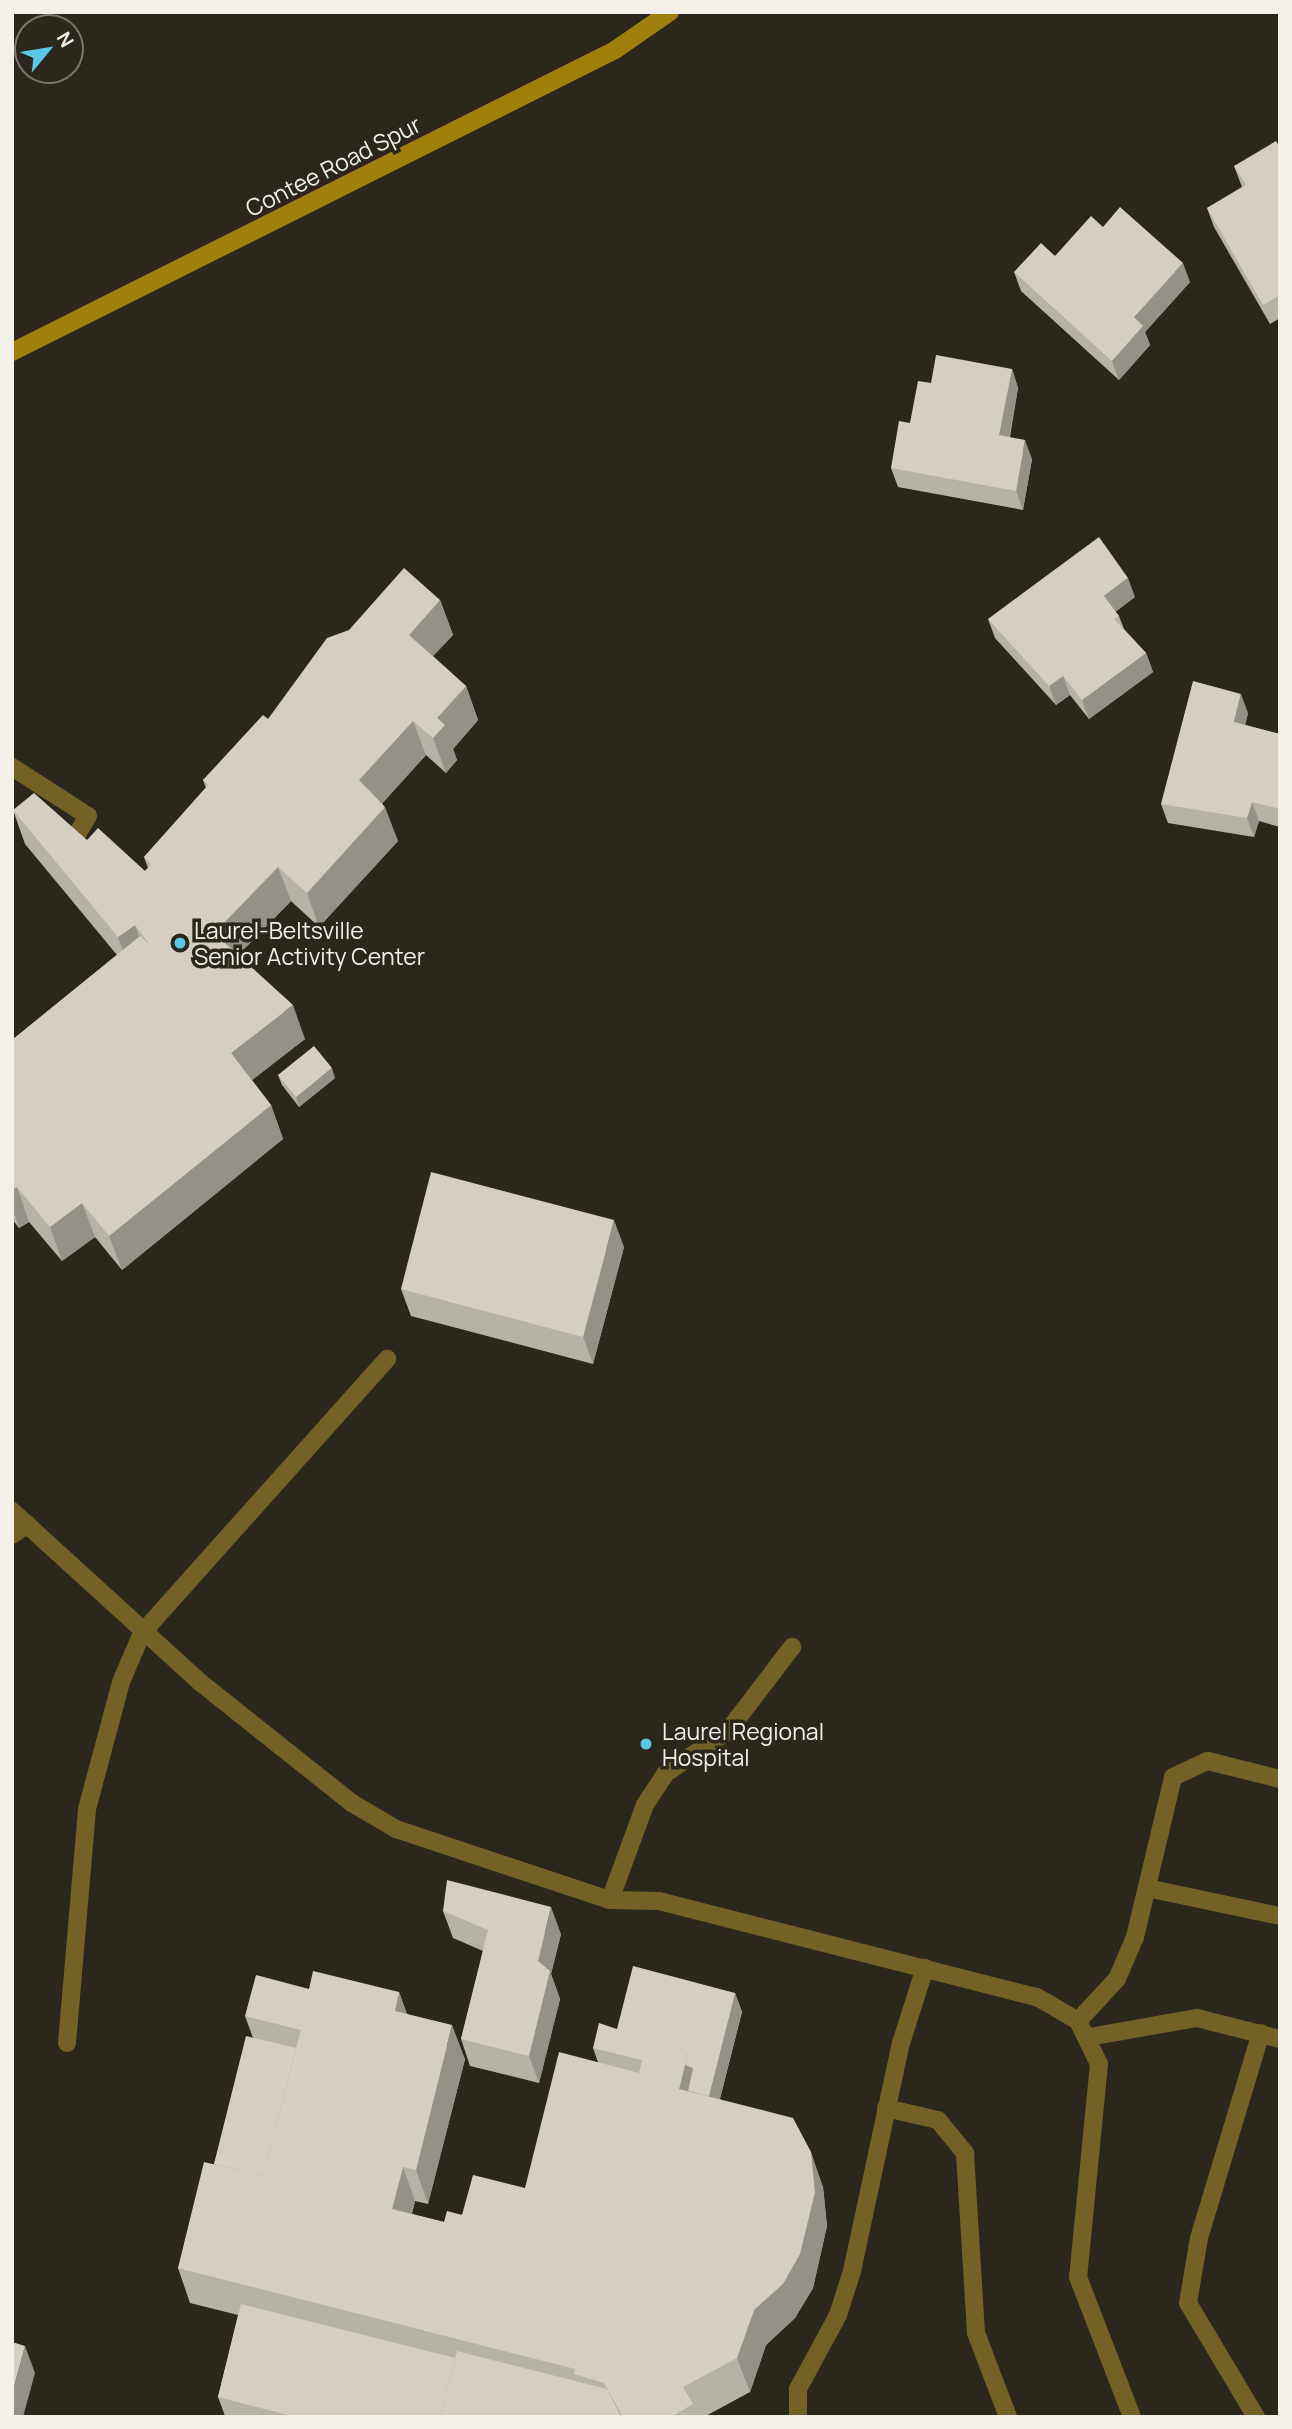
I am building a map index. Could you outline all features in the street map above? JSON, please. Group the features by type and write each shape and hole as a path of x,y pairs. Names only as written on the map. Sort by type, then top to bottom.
{"street":[{"name":"Contee Road Spur","path":"12,352 615,50 670,12"}],"lane":[{"path":"12,767 88,816 75,838"},
{"path":"67,2043 86,1810 121,1682 142,1633 387,1359"},
{"path":"12,1511 142,1633 352,1803 396,1829 610,1900 659,1901 1037,1997 1078,2021 1089,2037 1099,2064 1078,2277 1132,2417"},
{"path":"12,1535 28,1524"},
{"path":"610,1900 646,1805 666,1773 728,1731 792,1647"},
{"path":"1078,2021 1117,1979 1147,1888 1173,1777 1208,1761 1280,1779"},
{"path":"1147,1888 1280,1916"},
{"path":"797,2417 798,2389 838,2315 852,2272 886,2108 925,1968"},
{"path":"1089,2037 1197,2018 1280,2039"},
{"path":"1256,2417 1188,2304 1199,2238 1261,2033"},
{"path":"886,2108 938,2120 965,2152 976,2333 1008,2417"}],"building":[{"path":"1276,141 1280,147 1280,295 1263,305 1207,208 1246,185 1234,166"},
{"path":"1120,207 1183,263 1134,317 1143,326 1112,361 1014,272 1041,243 1055,256 1091,216 1103,227"},
{"path":"936,355 1012,369 999,435 1025,440 1016,491 891,468 899,421 910,423 918,381 931,383"},
{"path":"1099,537 1128,578 1104,596 1119,616 1114,619 1146,653 1082,700 1063,676 1049,686 988,619"},
{"name":"Laurel-Beltsville Senior Activity Center","path":"404,568 440,600 409,635 466,686 437,718 445,725 433,738 413,721 359,780 385,807 307,893 278,867 214,933 293,1005 231,1053 271,1105 109,1236 82,1203 50,1227 17,1187 12,1190 12,1040 140,936 150,945 135,925 118,937 13,810 34,793 87,840 98,828 145,871 151,864 144,857 208,785 203,780 263,715 268,719 327,638 349,630"},
{"path":"1193,681 1241,694 1234,722 1280,734 1280,809 1252,802 1247,818 1161,804"},
{"path":"314,1046 332,1068 296,1097 278,1075"},
{"path":"431,1172 614,1220 583,1337 401,1289"},
{"path":"447,1880 551,1907 538,1961 550,1971 529,2056 461,2039 488,1930 443,1911"},
{"path":"633,1966 735,1993 709,2096 688,2091 693,2068 685,2065 688,2053 617,2029"},
{"path":"313,1971 399,1992 395,2011 452,2025 416,2170 403,2167 392,2209 444,2222 447,2211 462,2215 473,2175 525,2188 559,2052 639,2073 642,2060 593,2048 599,2023 688,2053 679,2089 793,2118 811,2152 815,2192 800,2254 783,2284 754,2310 737,2358 683,2387 693,2404 671,2417 623,2417 604,2383 574,2374 575,2369 178,2268 204,2162 263,2176 301,2030 245,2016 256,1975 309,1989"},
{"path":"246,2036 296,2048 263,2176 214,2164"},
{"path":"241,2304 455,2358 440,2417 296,2417 218,2397"},
{"path":"12,2342 25,2346 12,2394"},
{"path":"457,2351 607,2389 621,2417 440,2417"}],"place":[{"name":"Laurel-Beltsville Senior Activity Center","path":"180,943"},
{"name":"Laurel Regional Hospital","path":"646,1744"}]}
